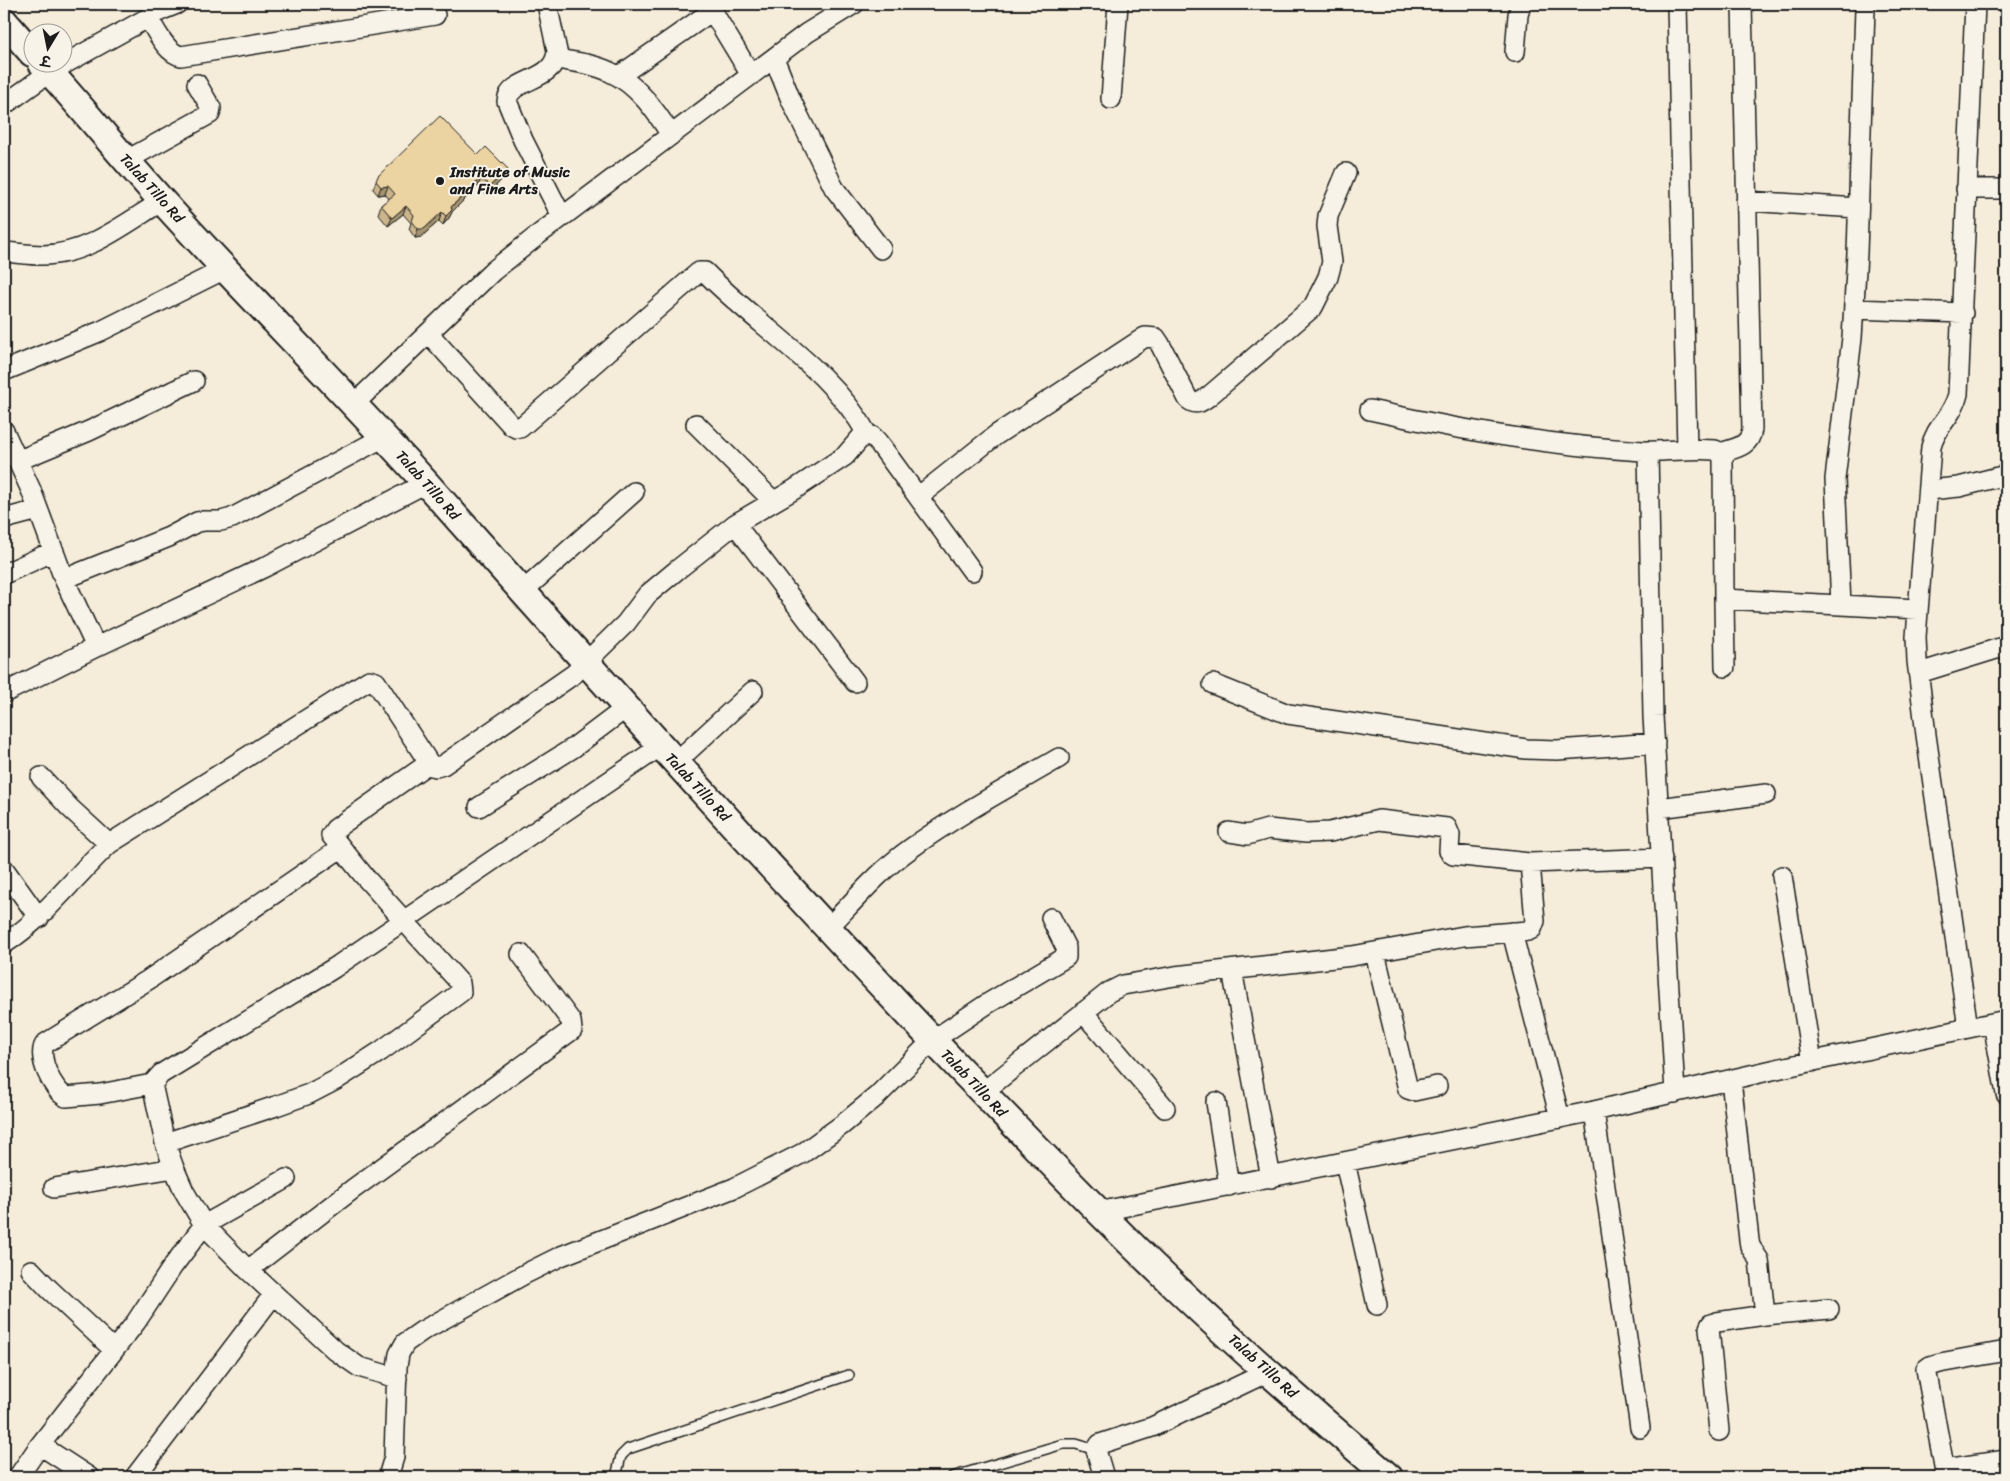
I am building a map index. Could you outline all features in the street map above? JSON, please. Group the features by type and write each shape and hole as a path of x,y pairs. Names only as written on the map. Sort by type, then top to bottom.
{"main road":[{"path":"4,21 22,42"},
{"name":"Talab Tillo Rd","path":"50,72 162,201 354,404 756,851 983,1092 1098,1212 1164,1276 1268,1372 1389,1477"}],"street":[{"path":"72,55 177,4"},
{"path":"547,4 558,51 557,59 549,70 513,90 507,96 507,101 523,140 562,216"},
{"path":"354,404 493,271 562,216 751,75 823,22 854,4"},
{"path":"1111,99 1118,4"},
{"path":"1515,52 1518,15 1521,4"},
{"path":"1677,4 1687,450"},
{"path":"1720,453 1748,442 1751,437 1742,4"},
{"path":"1968,1028 1926,735 1916,638 1933,438 1953,412 1958,394 1975,4"},
{"path":"619,76 710,7 751,75"},
{"path":"1840,605 1835,479 1854,309 1866,8"},
{"path":"148,18 175,55 181,56 436,15"},
{"path":"774,58 799,118 834,188 881,249"},
{"path":"557,59 594,66 619,76 649,102 671,135"},
{"path":"4,105 40,72"},
{"path":"127,160 210,114 210,108 197,84"},
{"path":"918,497 996,434 1145,337 1156,338 1188,399 1196,404 1205,399 1313,307 1328,277 1332,262 1327,226 1328,216 1346,173"},
{"path":"1966,189 2006,189"},
{"path":"1746,200 1858,208"},
{"path":"4,252 43,255 74,249 105,236 162,201"},
{"path":"4,371 101,331 226,269"},
{"path":"429,334 512,426 520,428 699,272 705,272 832,387 859,419 867,434 873,437 881,446 972,571"},
{"path":"1854,309 1963,313"},
{"path":"17,462 90,432 194,381"},
{"path":"1370,410 1534,440 1600,448 1648,451 1715,450 1720,453 1723,458 1724,483 1725,667"},
{"path":"696,424 774,501"},
{"path":"4,431 38,510 64,579 96,646"},
{"path":"4,944 20,934 39,918 77,875 109,844 369,680 376,682 429,763 436,767 443,765 574,674 626,622 647,595 735,524 841,459 850,452 860,437 867,434"},
{"path":"64,579 169,537 197,522 220,522 232,518 384,437"},
{"path":"1648,451 1655,743 1675,1092"},
{"path":"1929,490 1959,487 2006,475"},
{"path":"4,693 96,646 265,567 426,484"},
{"path":"522,592 634,492"},
{"path":"4,519 38,510"},
{"path":"735,524 855,682"},
{"path":"4,574 54,551"},
{"path":"1724,599 1918,609"},
{"path":"1919,673 2006,646"},
{"path":"1214,684 1288,714 1526,749 1556,750 1655,743"},
{"path":"341,848 156,975 46,1043 42,1051 43,1060 56,1089 66,1097 100,1094 152,1084 161,1074 334,968 404,918 668,754 753,691"},
{"path":"480,807 573,748 626,708"},
{"path":"828,928 870,884 909,849 1060,758"},
{"path":"165,1143 276,1106 323,1087 382,1051 461,992 460,984 341,848 332,835 336,828 429,763"},
{"path":"41,777 70,808 109,844"},
{"path":"1659,808 1766,794"},
{"path":"1228,832 1250,835 1268,829 1306,833 1330,832 1374,821 1397,822 1447,828 1450,835 1449,852 1453,855 1530,863 1662,858"},
{"path":"983,1092 1109,992 1123,985 1175,976 1375,952 1464,936 1528,931 1534,925 1530,863"},
{"path":"4,869 39,918"},
{"path":"1782,876 1812,1062"},
{"path":"388,1477 394,1456 397,1378 401,1348 405,1343 422,1331 561,1256 726,1191 803,1153 842,1125 877,1096 934,1040 987,1004 1066,957 1066,948 1051,918"},
{"path":"1512,932 1560,1118"},
{"path":"1375,952 1408,1090 1414,1091 1437,1086"},
{"path":"248,1270 353,1189 572,1030 571,1021 521,954"},
{"path":"1232,970 1271,1178"},
{"path":"1083,1012 1165,1108"},
{"path":"1098,1212 1594,1111 1999,1022 2006,1094"},
{"path":"1731,1080 1750,1246 1759,1260 1765,1314"},
{"path":"152,1084 165,1143 174,1168 186,1196 204,1224 248,1270 351,1363 397,1378"},
{"path":"1216,1102 1229,1186"},
{"path":"1594,1111 1640,1428"},
{"path":"1346,1162 1376,1305"},
{"path":"54,1188 174,1168"},
{"path":"18,1477 40,1444 114,1350 204,1224 286,1179"},
{"path":"31,1270 114,1350"},
{"path":"135,1477 274,1294"},
{"path":"1719,1431 1709,1328 1711,1324 1765,1314 1829,1309"},
{"path":"2006,1351 1940,1363 1926,1369 1946,1473 2006,1460"},
{"path":"1104,1477 1096,1450 1100,1444 1152,1427 1268,1372"},
{"path":"40,1444 89,1477"}],"lane":[{"path":"616,1477 618,1463 621,1456 628,1449 849,1375"},
{"path":"952,1477 1063,1444 1076,1444 1096,1450"}],"building":[{"name":"Institute of Music and Fine Arts","path":"440,116 478,155 486,147 508,169 490,186 481,178 451,207 452,210 446,216 442,212 424,229 418,229 412,221 414,215 406,206 392,218 381,205 395,194 388,186 381,187 376,181 378,176"}],"place":[{"name":"Institute of Music and Fine Arts","path":"440,181"}]}
